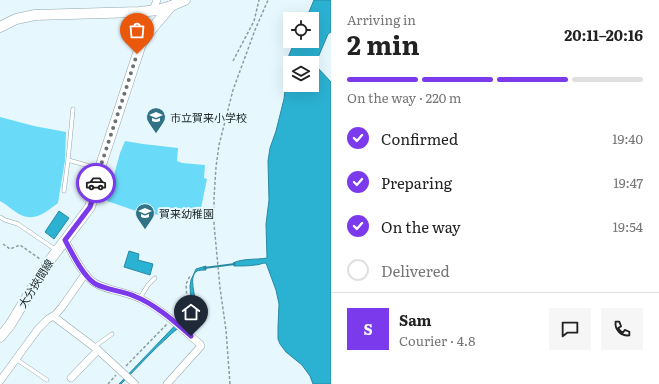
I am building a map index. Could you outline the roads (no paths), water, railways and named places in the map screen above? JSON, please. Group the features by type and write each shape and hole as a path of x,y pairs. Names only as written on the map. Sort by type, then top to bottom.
{"main road":[{"name":"大分挾間線","path":"0,337 10,325 47,264 90,207 100,169 139,50 147,36 171,6 184,0"},
{"path":"0,27 16,19 35,15 139,12 171,6"}],"street":[{"path":"154,10 157,0"},
{"path":"65,240 85,274 92,282 98,286 140,298 173,320 200,344 201,346 167,384"},
{"path":"5,384 0,381 38,329 62,307 85,274"},
{"path":"53,316 96,349 133,382"},
{"path":"71,378 96,349"}],"lane":[{"path":"64,191 73,108"},
{"path":"68,160 100,169"},
{"path":"0,217 22,226 57,250"},
{"path":"140,298 148,285 155,278"},
{"path":"96,349 112,334"},
{"path":"16,359 47,380"}],"waterway":[{"path":"204,268 235,264"}],"place":[{"name":"市立賀来小学校","path":"156,134"},
{"name":"賀来幼稚園","path":"145,230"}]}
